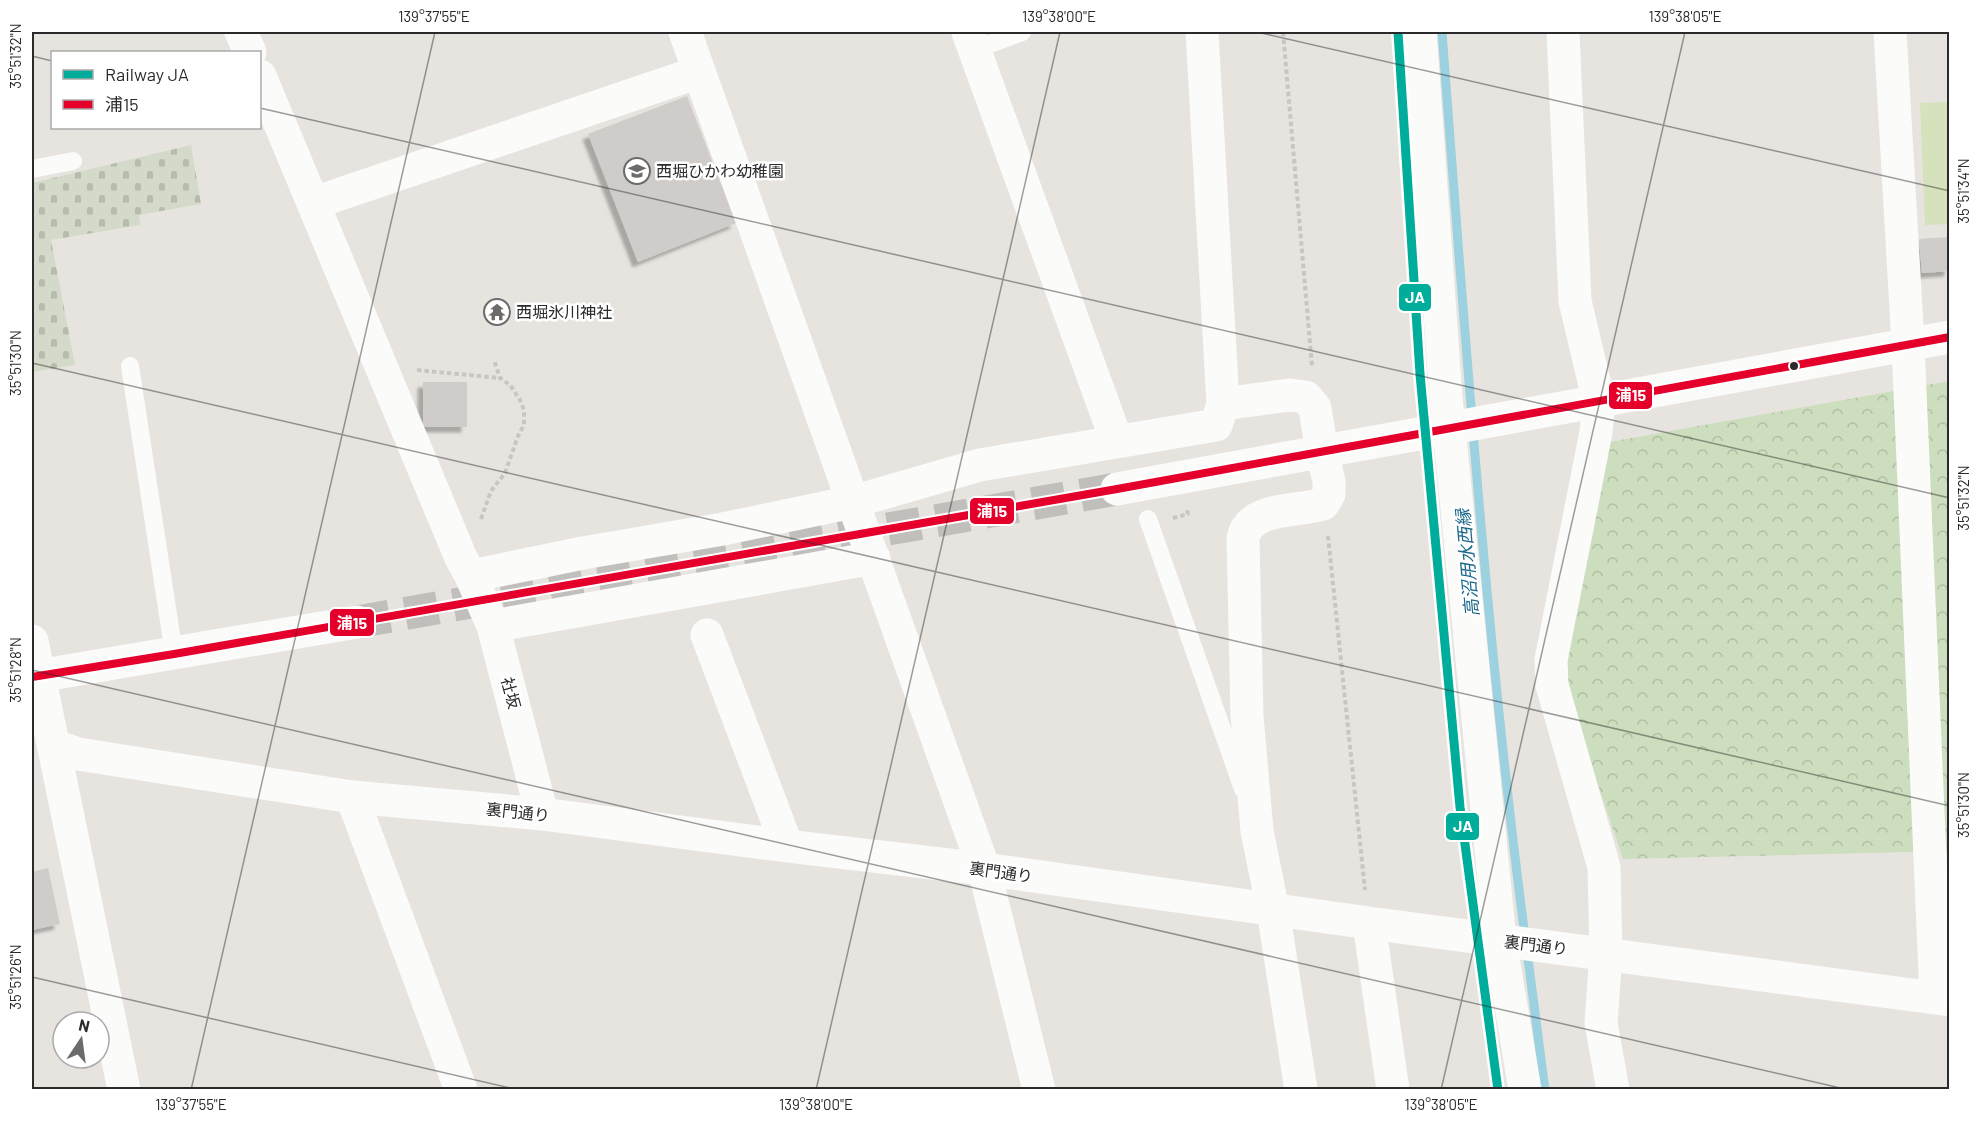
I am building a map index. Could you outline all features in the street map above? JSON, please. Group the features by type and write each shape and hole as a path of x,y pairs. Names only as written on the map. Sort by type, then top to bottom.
{"street":[{"path":"241,32 250,51"},
{"path":"686,32 984,869 1039,1089"},
{"path":"471,576 582,553 723,529 852,502 980,465 1216,425 1223,404 1202,32"},
{"path":"1420,32 1446,398 1465,426 1516,942 1525,1089"},
{"path":"1563,32 1575,301 1599,402 1596,432 1551,660 1551,685 1604,867 1606,953 1601,1023 1613,1089"},
{"path":"1890,32 1943,999"},
{"path":"971,41 1117,442"},
{"path":"314,203 699,72"},
{"name":"社坂","path":"261,78 380,366 493,626 543,814"},
{"path":"1118,489 1950,337"},
{"path":"1223,404 1290,395 1306,397 1313,405 1319,424 1322,452 1329,481 1329,494 1323,504 1263,515 1251,522 1245,529 1243,538 1247,716 1257,831 1273,910 1301,1089"},
{"path":"493,626 874,558"},
{"path":"35,677 357,622"},
{"path":"707,635 787,846"},
{"path":"32,641 35,677 53,745 124,1089"},
{"name":"裏門通り","path":"53,745 78,754 352,797 543,814 984,869 1273,910 1943,999"},
{"path":"352,797 461,1089"},
{"path":"1369,923 1393,1089"}],"lane":[{"path":"971,41 1022,32"},
{"path":"32,169 73,161"},
{"path":"130,366 174,654"},
{"path":"1148,519 1257,831"}],"path":[{"path":"1283,32 1313,405"},
{"path":"494,360 500,378"},
{"path":"380,366 500,378 510,385 520,400 524,410 524,425 518,435 505,473 491,491 481,520"},
{"path":"1323,504 1369,923"}],"green space":[{"path":"1949,102 1949,224 1925,225 1920,103"},
{"path":"191,145 201,204 139,215 140,225 51,240 75,365 32,372 32,183"},
{"path":"1949,381 1949,851 1623,859 1563,682 1604,443"}],"building":[{"path":"687,96 736,223 638,262 588,134"},
{"path":"1950,237 1950,271 1922,273 1919,239"},
{"path":"423,382 467,382 467,427 423,427"},
{"path":"48,868 60,924 32,930 32,872"}],"waterway":[{"name":"高沼用水西縁","path":"1442,32 1488,598 1525,937"},
{"name":"高沼用水西縁","path":"1527,951 1545,1090"}],"tunnel":[{"path":"357,622 1117,489"}],"rail line":[{"name":"JA","path":"1398,32 1420,374 1460,807 1498,1090"}],"transit line":[{"name":"浦15","path":"32,677 1117,489 1950,337"}],"place":[{"name":"西堀ひかわ幼稚園","path":"637,171"},
{"name":"西堀氷川神社","path":"497,312"}]}
